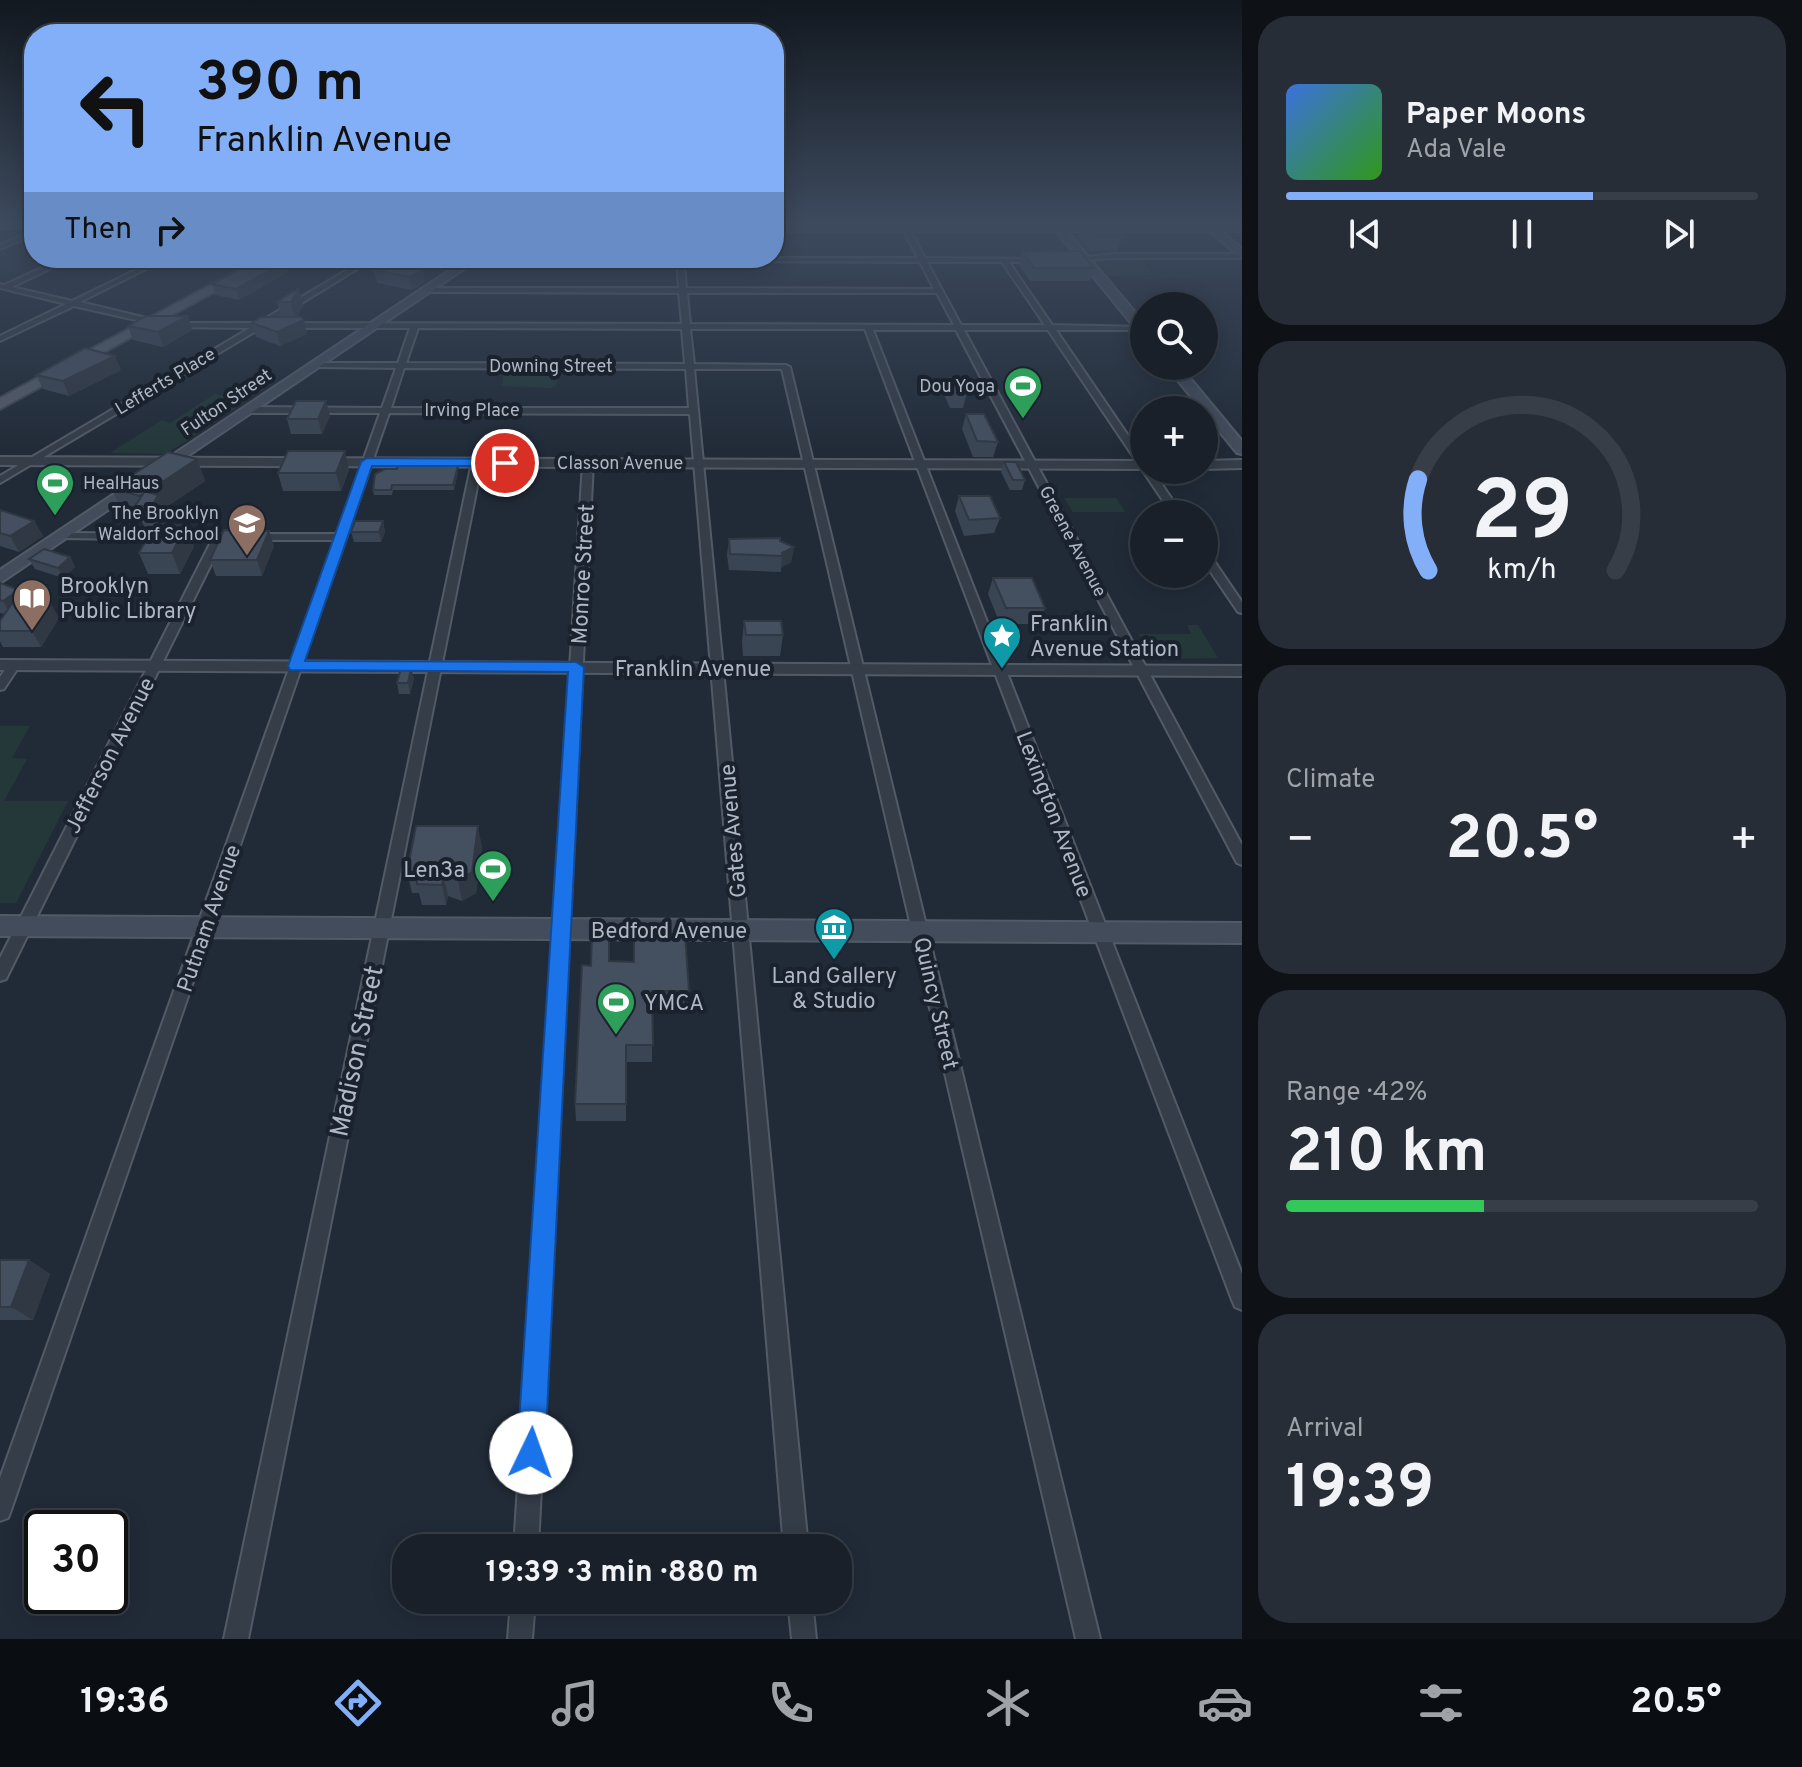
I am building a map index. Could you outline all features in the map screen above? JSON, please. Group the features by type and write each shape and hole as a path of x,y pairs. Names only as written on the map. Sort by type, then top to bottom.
{"main road":[{"path":"0,404 183,299"},
{"path":"0,393 188,299"},
{"name":"Fulton Street","path":"0,578 414,299"},
{"path":"1184,380 1242,450"},
{"name":"Bedford Avenue","path":"12,926 1242,933"}],"street":[{"path":"62,299 147,320 259,325 1130,329"},
{"path":"0,339 79,299"},
{"name":"Lefferts Place","path":"0,480 302,299"},
{"name":"Gates Avenue","path":"684,299 795,1534"},
{"name":"Greene Avenue","path":"944,299 1242,859"},
{"path":"1031,299 1130,444"},
{"name":"Putnam Avenue","path":"0,1510 415,326"},
{"name":"Lexington Avenue","path":"868,327 1242,1300"},
{"name":"Downing Street","path":"316,365 786,367"},
{"name":"Quincy Street","path":"786,367 1088,1639"},
{"name":"Irving Place","path":"250,410 694,411"},
{"name":"Classon Avenue","path":"0,461 1130,466"},
{"name":"Madison Street","path":"236,1639 477,462"},
{"name":"Monroe Street","path":"527,1534 588,463"},
{"path":"1218,465 1242,464"},
{"path":"63,536 341,537"},
{"name":"Jefferson Avenue","path":"0,974 12,926 154,665 219,537"},
{"path":"1218,575 1242,610"},
{"path":"0,686 7,665"},
{"name":"Franklin Avenue","path":"7,665 1242,671"},
{"path":"520,1639 522,1614"},
{"path":"801,1614 804,1639"}],"green space":[{"path":"554,373 559,376 556,386 552,388 502,386 503,375"},
{"path":"215,394 246,401 166,454 110,453 162,420 170,423"},
{"path":"1064,498 1116,498 1125,512 1073,512"},
{"path":"1187,625 1198,625 1218,658 1152,659 1138,634 1191,634"},
{"path":"0,726 30,726 12,758 27,759 4,801 68,801 16,903 0,903"}],"building":[{"path":"146,316 188,316 158,332 128,326"},
{"path":"261,317 301,317 304,320 277,332 252,323"},
{"path":"85,348 115,356 63,381 36,375"},
{"path":"950,378 962,378 968,389 956,389"},
{"path":"296,401 326,401 318,419 287,419"},
{"path":"966,414 984,414 998,442 977,441"},
{"path":"288,451 345,451 336,473 278,473"},
{"path":"168,452 197,459 147,492 158,495 152,506 135,506 143,494 139,496 112,488"},
{"path":"1004,462 1016,462 1025,480 1013,480"},
{"path":"398,465 458,466 453,485 392,485 391,490 373,490 375,474 385,469 397,469"},
{"path":"959,496 990,496 1000,518 969,520"},
{"path":"0,510 34,521 10,536 0,533"},
{"path":"355,521 383,521 379,532 351,532"},
{"path":"186,525 172,553 139,553 154,526"},
{"path":"224,530 269,531 257,560 210,560"},
{"path":"780,538 780,541 794,547 782,553 783,556 730,554 729,539"},
{"path":"44,549 70,557 58,568 29,559"},
{"path":"993,578 1032,578 1045,608 1006,608"},
{"path":"0,583 19,590 0,600"},
{"path":"13,602 50,602 32,631 0,631 0,621"},
{"path":"744,621 781,621 783,635 746,635"},
{"path":"401,668 411,668 408,683 397,683"},
{"path":"416,826 478,826 472,872 458,880 443,875 442,885 417,884 417,872 407,872"},
{"path":"592,931 609,932 609,961 634,962 634,934 685,934 689,991 652,991 653,1045 626,1045 626,1104 575,1104 582,965 591,966"},
{"path":"0,1260 29,1260 11,1307 0,1307"}],"place":[{"name":"Dou Yoga","path":"1023,420"},
{"name":"HealHaus","path":"55,517"},
{"name":"The Brooklyn Waldorf School","path":"247,557"},
{"name":"Brooklyn Public Library","path":"32,632"},
{"name":"Franklin Avenue Station","path":"1002,670"},
{"name":"Len3a","path":"493,903"},
{"name":"Land Gallery & Studio","path":"834,961"},
{"name":"YMCA","path":"616,1036"}],"route":[{"path":"505,463 367,462 295,666 576,667 531,1453"}]}
